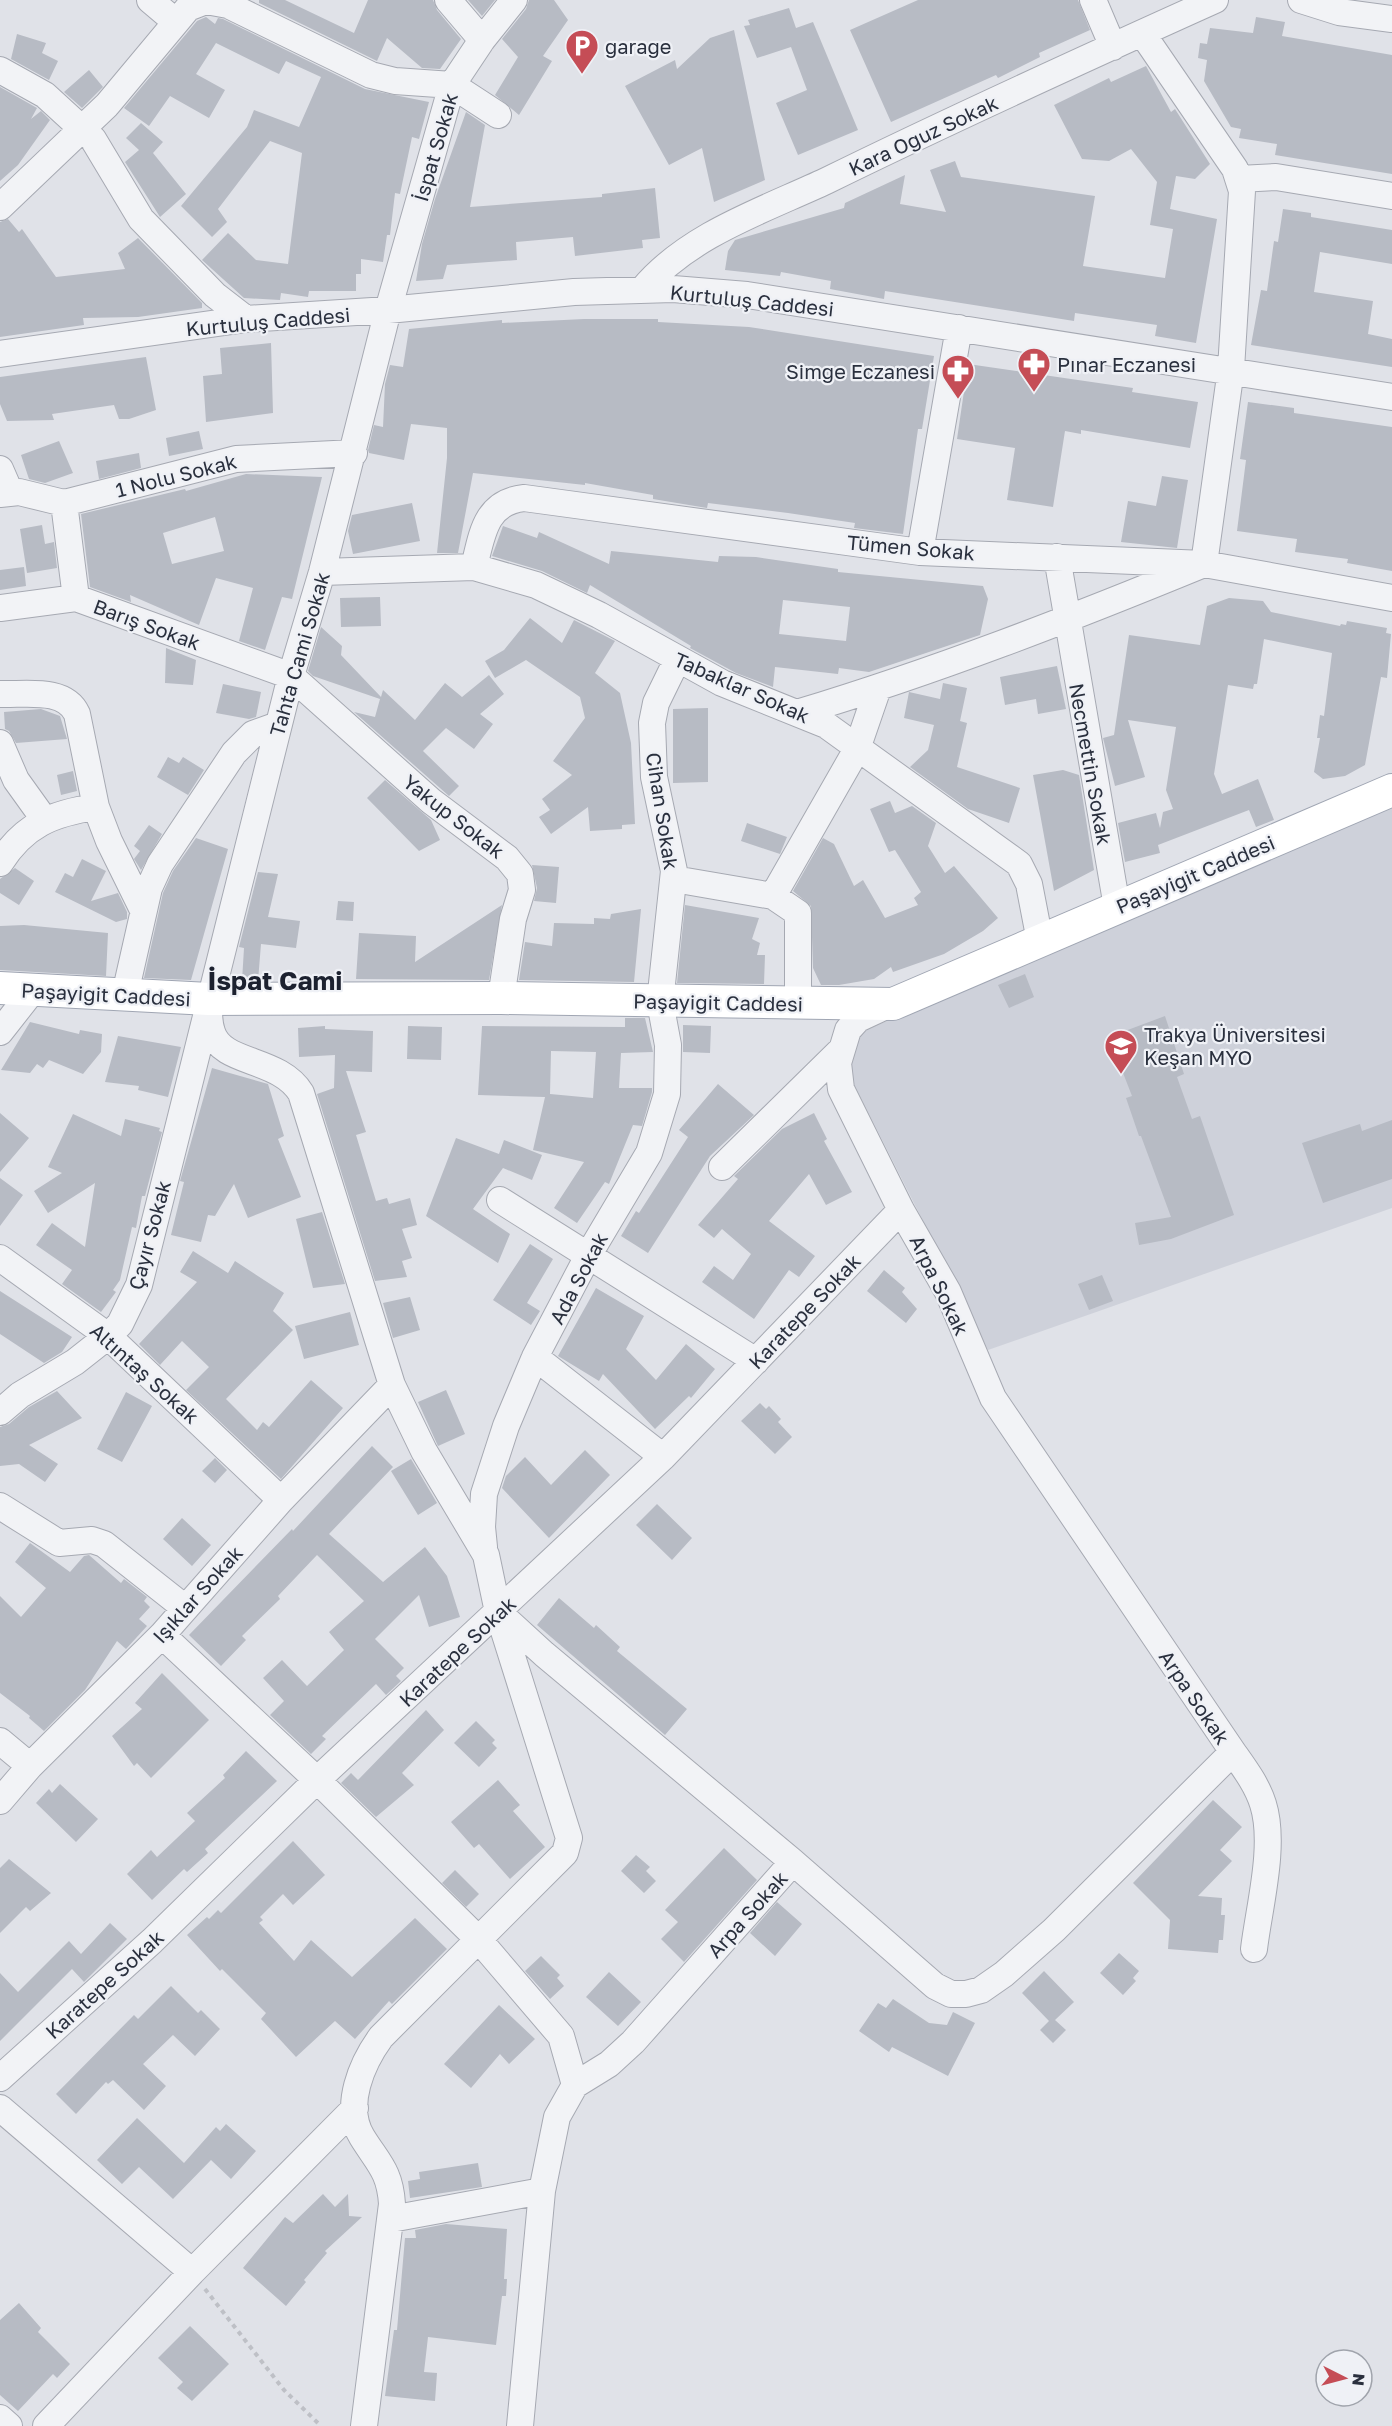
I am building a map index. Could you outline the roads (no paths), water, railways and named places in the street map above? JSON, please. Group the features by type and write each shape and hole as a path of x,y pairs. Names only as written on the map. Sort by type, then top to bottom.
{"main road":[{"name":"Paşayiğit Caddesi","path":"0,988 209,999 501,998 893,1004 1392,790"}],"street":[{"path":"150,0 176,22"},
{"path":"448,0 482,40"},
{"name":"İspat Sokak","path":"388,310 452,85 482,40 514,0"},
{"path":"1093,0 1113,46"},
{"name":"Kara Oğuz Sokak","path":"643,289 660,269 717,233 1215,0"},
{"path":"1300,0 1339,12 1392,19"},
{"path":"0,207 83,129 131,78 176,22 194,5 206,1 220,2 377,77 415,84 452,85 498,115"},
{"path":"797,712 878,688 1066,621 1204,564 1231,369 1242,191 1239,179 1142,33"},
{"path":"0,70 45,95 83,129 105,156 127,200 141,219 215,295 246,319"},
{"path":"1239,179 1276,177 1392,196"},
{"name":"Kurtuluş Caddesi","path":"0,354 246,319 388,310 574,292 643,289 747,295 1231,369 1392,397"},
{"name":"Tahta Cami Sokak","path":"209,999 291,676 354,453 388,310"},
{"path":"920,552 959,328"},
{"name":"1 Nolu Sokak","path":"3,485 64,503 236,459 354,453"},
{"name":"Tümen Sokak","path":"474,567 488,518 505,502 524,498 920,552 1204,564 1392,598"},
{"path":"64,503 76,598"},
{"name":"Necmettin Sokak","path":"1058,557 1066,621 1117,907"},
{"name":"Tabaklar Sokak","path":"322,572 474,567 505,575 562,597 677,660 751,696 797,712 826,726 1019,864 1029,884 1040,941"},
{"name":"Barış Sokak","path":"0,608 76,598 291,676"},
{"name":"Cihan Sokak","path":"660,1002 674,879 672,855 654,777 652,740 656,703 677,660"},
{"name":"Yakup Sokak","path":"291,676 431,801 507,858 518,870 522,890 513,919 501,998"},
{"path":"773,896 857,749 878,688"},
{"path":"0,694 58,696 72,705 77,714 96,807 109,841 143,910"},
{"path":"124,994 149,888 160,864 234,753 253,734 278,725"},
{"path":"0,742 16,780 44,819"},
{"path":"0,863 18,841 44,819 59,813 96,807"},
{"path":"674,879 773,896 798,913 810,1003"},
{"path":"0,1032 33,990"},
{"path":"209,999 211,1031 223,1049 276,1069 290,1079 301,1093 392,1385 424,1452 486,1555 507,1575 522,1579 534,1578"},
{"name":"Çayır Sokak","path":"0,1412 20,1395 75,1362 120,1324 139,1285 209,999"},
{"name":"Ada Sokak","path":"486,1555 482,1527 486,1480 536,1357 589,1254 649,1153 660,1122 667,1094 669,1070 668,1045 660,1002"},
{"name":"Arpa Sokak","path":"575,2085 609,2064 633,2042 793,1862 935,1986 951,1994 974,1992 1004,1974 1054,1930 1233,1752 993,1398 948,1292 901,1210 841,1089 838,1072 842,1044 848,1025 846,1014 837,1007 810,1003"},
{"path":"722,1167 842,1044 858,1019 893,1004"},
{"path":"500,1200 756,1361"},
{"name":"Karatepe Sokak","path":"0,2078 152,1941 317,1780 663,1457 901,1210"},
{"name":"Altıntaş Sokak","path":"0,1258 108,1336 281,1500"},
{"path":"536,1357 663,1457"},
{"name":"Işıklar Sokak","path":"0,1801 30,1766 162,1635 281,1500 392,1385"},
{"path":"0,1506 55,1542 92,1540 104,1544 185,1608"},
{"path":"364,2426 392,2219 391,2186 388,2175 361,2136 356,2122 355,2108 364,2066 381,2037 565,1853 569,1844 498,1612 486,1555"},
{"path":"498,1612 544,1654 793,1862"},
{"path":"162,1635 317,1780 479,1940 561,2036 575,2085 557,2117 542,2191 520,2426"},
{"path":"0,1741 30,1766"},
{"path":"1233,1752 1259,1793 1267,1826 1267,1847 1254,1949"},
{"path":"0,2108 192,2272"},
{"path":"46,2426 192,2272 355,2108"},
{"path":"322,2140 343,2130 355,2131 361,2136"},
{"path":"392,2219 542,2191"},
{"path":"0,2418 9,2426"}],"place":[{"name":"garage","path":"582,75"},
{"name":"Pınar Eczanesi","path":"1034,393"},
{"name":"Simge Eczanesi","path":"958,400"},
{"name":"Trakya Üniversitesi Keşan MYO","path":"1121,1075"}],"district":[{"name":"İspat Cami","path":"275,980"}]}
